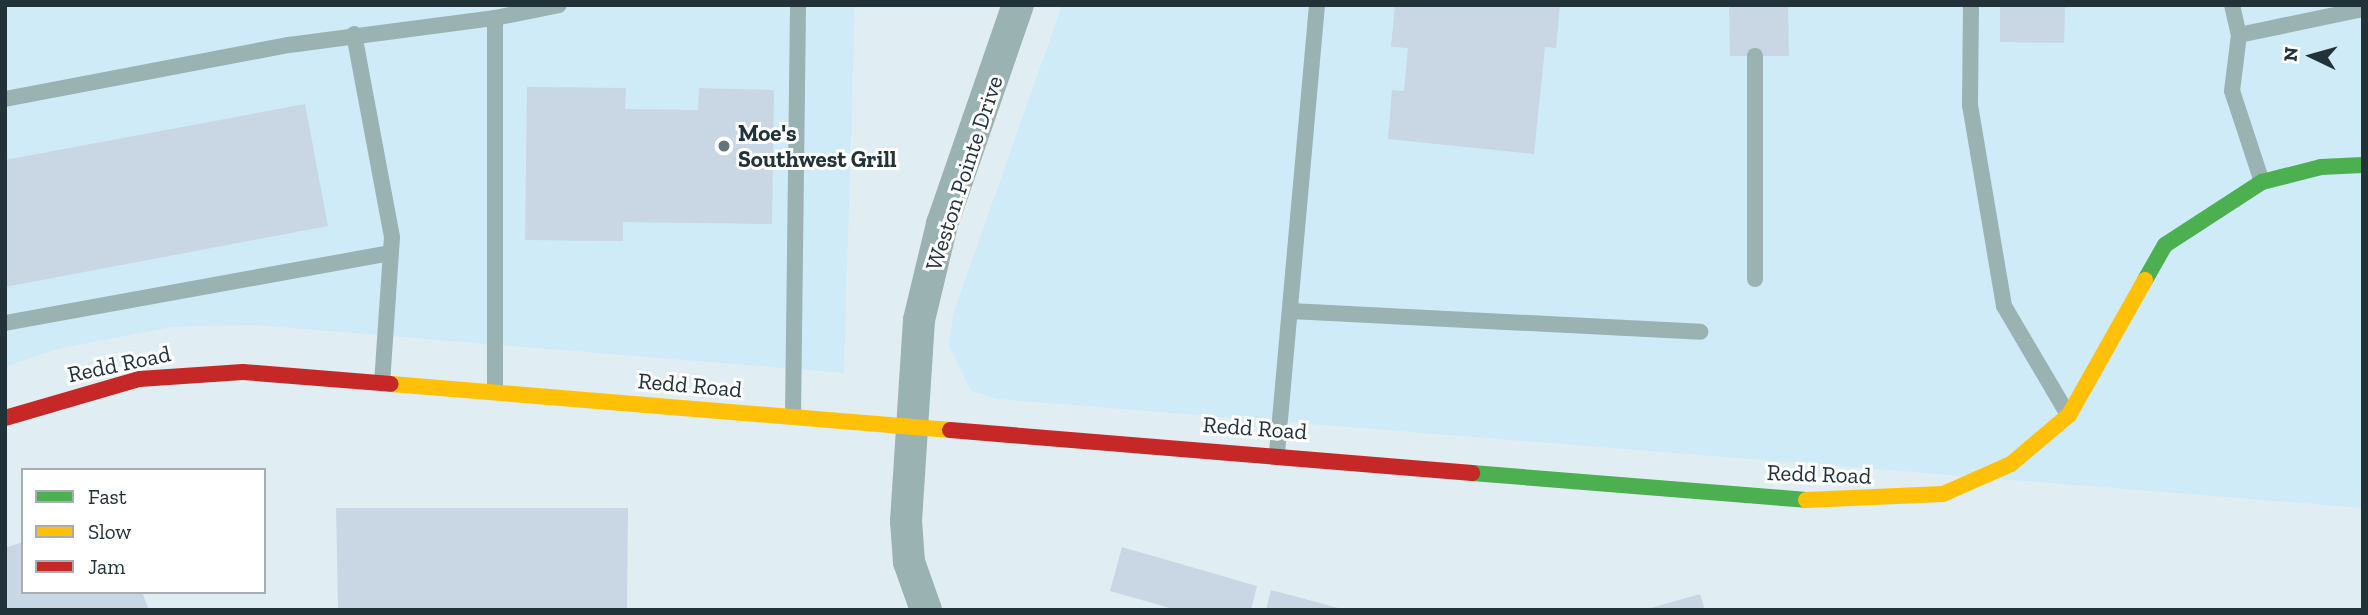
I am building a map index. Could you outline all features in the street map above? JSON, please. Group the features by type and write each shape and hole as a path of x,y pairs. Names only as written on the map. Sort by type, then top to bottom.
{"street":[{"name":"Weston Pointe Drive","path":"926,610 907,534 909,426 919,320 942,224 1018,5"},
{"name":"Redd Road","path":"5,418 87,391 183,374 382,382 793,417 1862,500 1943,494 2011,464 2069,415 2165,245 2262,181 2321,167 2363,165"}],"lane":[{"path":"5,99 354,34 495,18 559,5"},
{"path":"793,417 798,5"},
{"path":"1277,453 1317,5"},
{"path":"1971,5 1970,106 2004,306 2069,415"},
{"path":"2232,5 2239,35 2232,92 2262,181"},
{"path":"2239,35 2363,9"},
{"path":"495,18 495,391"},
{"path":"354,34 390,253 382,382"},
{"path":"1755,56 1755,279"},
{"path":"5,323 390,253"},
{"path":"1290,311 1699,331"}],"shaded area":[{"path":"5,5 855,5 844,373 253,325 172,327 57,349 5,367"},
{"path":"1062,5 2363,5 2363,508 997,399 971,391 949,346 953,314"}],"building":[{"path":"1395,5 1560,5 1556,48 1545,47 1534,154 1388,139 1392,90 1404,91 1408,48 1391,47"},
{"path":"1729,5 1788,5 1789,56 1730,56"},
{"path":"2000,5 2065,5 2064,43 2000,42"},
{"path":"527,87 626,88 625,109 698,110 699,88 774,90 772,224 623,222 623,241 525,240"},
{"path":"305,104 328,226 5,287 5,160"},
{"path":"336,508 628,508 627,610 338,610"},
{"path":"21,543 21,594 143,594 149,610 5,610 5,548"},
{"path":"1122,547 1257,586 1251,610 1177,610 1110,591"},
{"path":"1271,590 1342,609 1342,610 1266,610"},
{"path":"1700,594 1705,610 1647,610 1647,609"}],"traffic: fast":[{"path":"2145,280 2165,245 2262,182 2321,167 2363,165"},
{"path":"1472,473 1806,500"}],"traffic: slow":[{"path":"1806,500 1943,494 2011,464 2069,415 2145,280"},
{"path":"391,384 950,430"}],"traffic: jam":[{"path":"5,418 139,379 243,372 391,384"},
{"path":"950,430 1472,473"}],"place":[{"name":"Moe's Southwest Grill","path":"724,146"}]}
